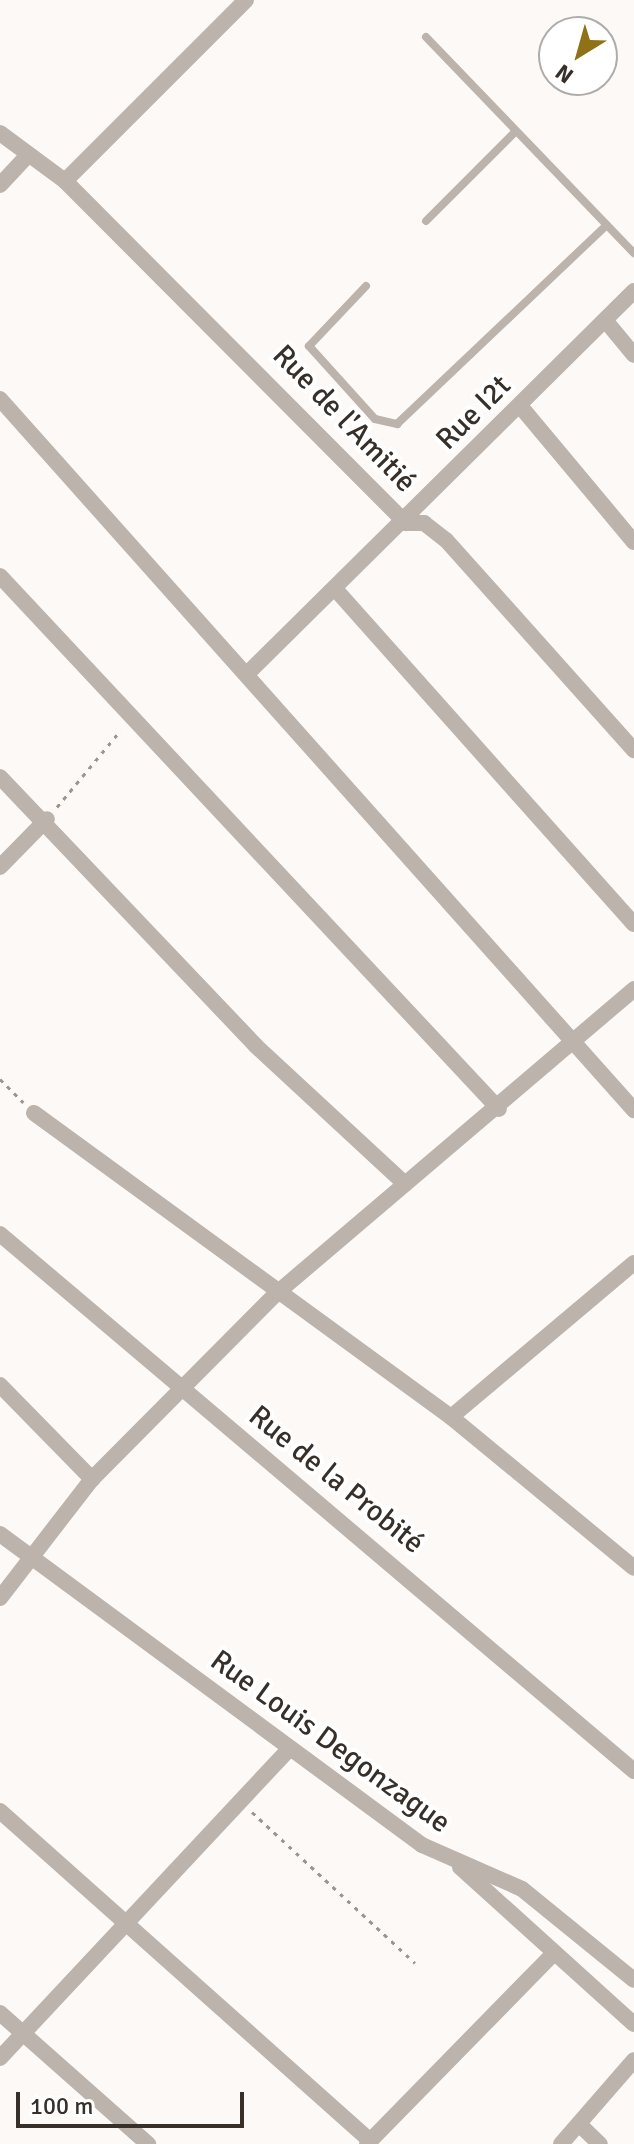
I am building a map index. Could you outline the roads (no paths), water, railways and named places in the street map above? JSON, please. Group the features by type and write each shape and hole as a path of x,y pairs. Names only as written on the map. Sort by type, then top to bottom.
{"street":[{"path":"65,181 246,0"},
{"name":"Rue de l'Amitié","path":"0,133 26,157 65,181 406,523 424,523 446,540 634,750"},
{"path":"0,185 26,157"},
{"name":"Rue I2t","path":"248,673 406,523 634,291"},
{"path":"605,320 634,355"},
{"path":"0,399 248,673 634,1110"},
{"path":"521,407 634,542"},
{"path":"0,576 499,1109"},
{"path":"337,591 634,924"},
{"path":"0,777 47,819 173,962 405,1184"},
{"path":"0,867 47,819"},
{"path":"0,1598 35,1557 92,1479 277,1293 499,1109 634,989"},
{"path":"34,1113 451,1417 634,1568"},
{"name":"Rue de la Probité","path":"0,1234 181,1390 474,1629 634,1771"},
{"path":"451,1417 634,1263"},
{"path":"0,1385 92,1479"},
{"name":"Rue Louis Degonzague","path":"0,1534 290,1748 455,1863 522,1889 634,1980"},
{"path":"0,2058 290,1748"},
{"path":"0,1811 369,2142 554,1953"},
{"path":"455,1863 634,2024"},
{"path":"0,2013 148,2144"},
{"path":"561,2144 634,2060"},
{"path":"579,2124 600,2144"}],"lane":[{"path":"426,37 634,253"},
{"path":"426,221 516,131"},
{"path":"366,286 309,346 375,419 397,424 607,225"}]}
